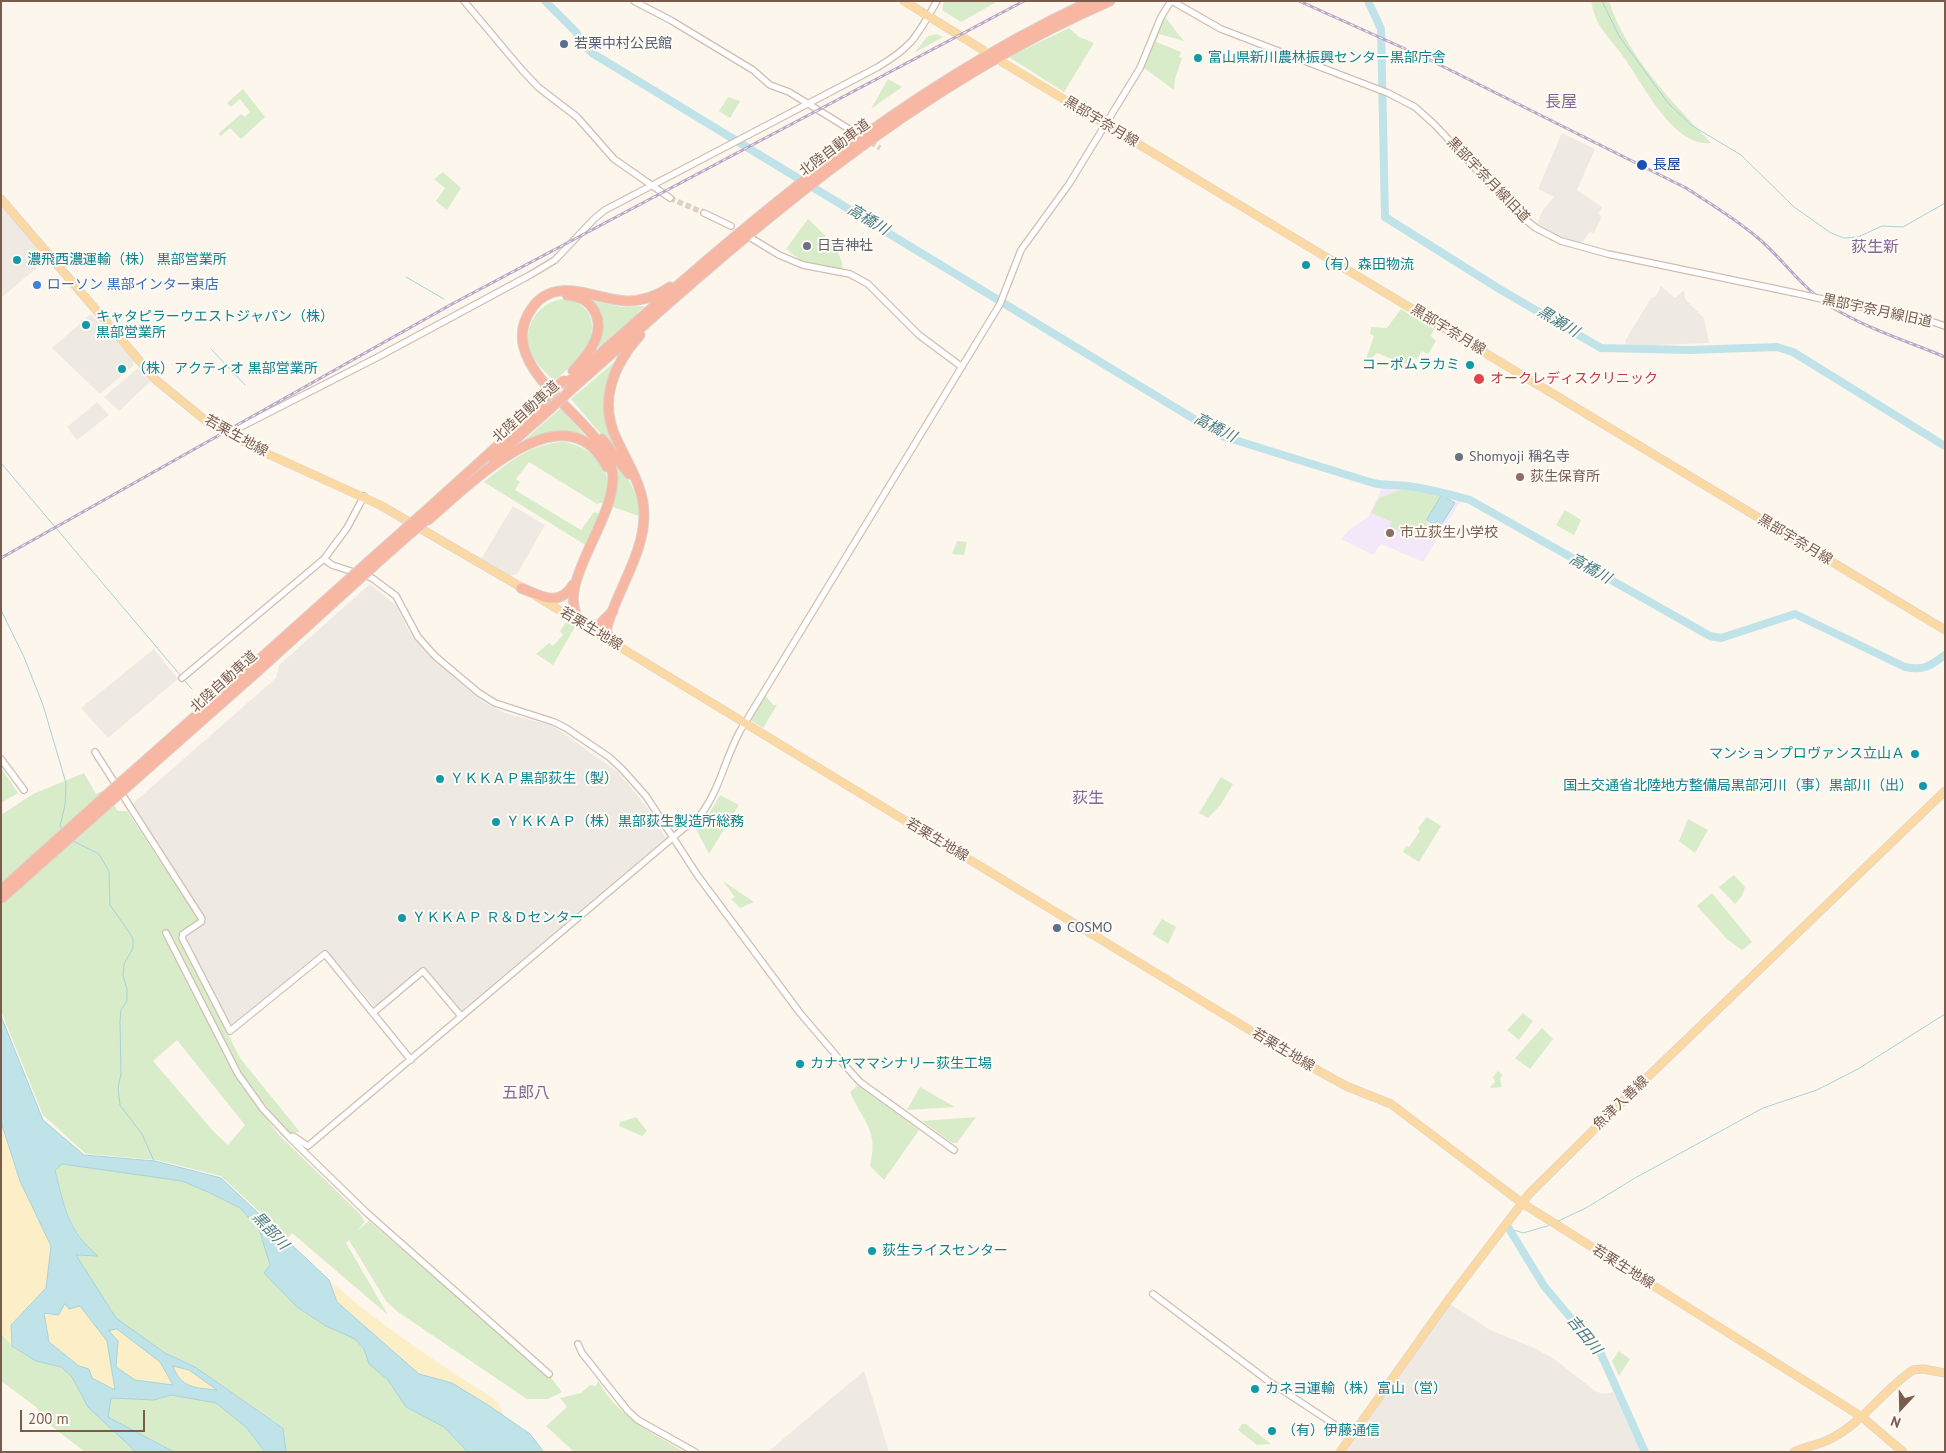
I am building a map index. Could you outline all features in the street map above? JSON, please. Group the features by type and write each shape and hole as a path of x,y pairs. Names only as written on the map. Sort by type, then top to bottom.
{"highway":[{"name":"北陸自動車道","path":"1,890 425,518 546,403 752,221 799,188 884,120 944,80 1030,30 1091,1"},
{"name":"北陸自動車道","path":"813,177 977,68 1110,1"},
{"name":"北陸自動車道","path":"567,384 708,269 799,188"},
{"path":"613,611 599,625 584,626 578,619 572,605 572,595 578,578 609,501 613,482 608,458 596,440 530,365 522,346 522,333 526,316 538,301 560,290 581,291 620,300 650,297 675,283 752,221"},
{"path":"612,642 607,633 607,627 639,542 644,521 642,501 632,469 611,426 608,403 611,380 622,359 639,336 708,269"},
{"path":"567,384 587,356 598,333 598,322 592,308 584,300 572,295 552,298 535,311 528,331 529,350 545,376 620,461 634,482 642,501"},
{"name":"北陸自動車道","path":"425,518 512,432 546,403"},
{"path":"425,518 509,454 529,443 550,437 574,439 596,452 609,473 611,489 609,501"},
{"name":"北陸自動車道","path":"373,562 402,541 409,532"},
{"path":"521,588 548,598 557,598 564,596 578,578"},
{"name":"北陸自動車道","path":"1,900 124,784"}],"main road":[{"path":"904,1 983,50"},
{"name":"黒部宇奈月線","path":"1002,62 1945,630"},
{"name":"若栗生地線","path":"1,199 156,380 205,420 227,434 364,496 401,516 612,642 1299,1060 1346,1086 1391,1104 1522,1203 1862,1417 1903,1452"},
{"name":"魚津入善線","path":"1340,1452 1448,1299 1522,1203 1632,1092 1945,791"},
{"path":"1794,1452 1830,1440 1862,1417 1913,1370 1923,1369 1945,1373"}],"street":[{"path":"464,1 538,87 577,117 614,159 670,198"},
{"path":"634,1 672,21 753,70 770,84 849,129"},
{"path":"227,434 376,358 541,268 555,260 594,219 651,186 903,52 915,40 937,1"},
{"path":"290,1138 292,1136 297,1138 308,1146 702,813 712,800 726,757 745,724 1000,304 1022,250 1069,184 1140,68 1161,17 1171,1"},
{"name":"黒部宇奈月線旧道","path":"1171,1 1221,29 1388,93 1424,114 1517,213 1553,237 1600,252 1924,319 1945,326"},
{"path":"704,214 731,226"},
{"path":"751,238 779,255 804,265 850,274 868,284 920,335 962,367"},
{"path":"182,678 324,559 347,528 364,496"},
{"path":"324,559 332,565 372,578 396,596 418,637 435,656 480,693 495,703 511,710 554,722 609,757 646,796 673,839 800,1013 850,1071 872,1092 954,1150"},
{"path":"95,752 202,919 201,922 183,934 182,938 230,1032 325,954 374,1012 411,1060"},
{"path":"1,759 24,790"},
{"path":"166,933 238,1074 263,1109 366,1213 549,1374"},
{"path":"374,1012 423,971 461,1016"},
{"path":"1153,1294 1267,1380 1352,1436"},
{"path":"578,1344 582,1353 633,1416 695,1452"}],"shaded area":[{"path":"1562,133 1595,149 1577,190 1602,207 1599,213 1601,218 1594,233 1590,232 1580,245 1552,234 1536,225 1543,210 1554,197 1538,189"},
{"path":"1,204 47,257 46,260 1,298"},
{"path":"1661,286 1675,298 1684,290 1685,299 1704,318 1709,343 1626,346 1625,341 1651,298 1656,296"},
{"path":"91,314 133,360 134,365 100,394 52,348"},
{"path":"137,369 141,370 151,381 119,411 104,397"},
{"path":"97,402 109,415 77,440 67,427"},
{"path":"1382,488 1401,488 1461,500 1423,562 1381,544 1373,555 1341,539 1349,530 1369,516"},
{"path":"513,506 545,525 517,574 509,576 481,559"},
{"path":"370,584 396,605 409,632 427,654 483,702 505,713 553,726 618,772 646,806 666,838 461,1011 423,968 376,1008 325,950 230,1026 185,939 187,934 207,920 131,805 276,678 279,665"},
{"path":"154,649 178,679 108,738 81,708"},
{"path":"1450,1304 1490,1330 1553,1358 1595,1391 1603,1394 1613,1392 1641,1452 1346,1452"},
{"path":"864,1371 889,1452 768,1452 802,1423"}],"green space":[{"path":"944,1 998,1 961,22 942,10"},
{"path":"1591,1 1609,1 1616,21 1639,59 1667,95 1711,143 1697,142 1684,136 1661,112 1600,26 1593,11"},
{"path":"1165,17 1184,41 1159,34 1156,42 1181,52 1179,57 1182,58 1175,79 1174,90 1143,67"},
{"path":"1069,28 1079,37 1094,43 1064,92 1009,57"},
{"path":"937,34 943,37 914,53 928,36"},
{"path":"888,79 902,87 871,109"},
{"path":"243,89 265,117 241,139 230,128 221,136 218,134 241,114 245,117 250,112 240,99 231,107 227,103"},
{"path":"728,97 740,101 730,118 719,111"},
{"path":"443,172 461,188 447,210 436,201 445,188 434,179"},
{"path":"808,219 835,248 842,262 843,269 804,263 786,249"},
{"path":"562,299 573,301 588,312 592,329 586,347 580,356 554,381 538,365 533,357 528,344 528,335 533,318 545,306 553,301"},
{"path":"589,300 622,307 645,306 598,351 601,329 600,317"},
{"path":"1401,309 1434,329 1431,336 1436,341 1428,354 1422,351 1417,359 1412,357 1407,365 1377,353 1369,361 1366,359 1374,336 1370,334 1371,327 1387,328"},
{"path":"618,359 607,386 605,410 611,433 622,459 571,399"},
{"path":"561,408 599,452 586,441 543,435 521,443"},
{"path":"563,442 583,448 595,456 607,477 605,502 597,504 529,462 516,479 520,482 515,490 581,530 594,512 599,513 587,546 484,482 520,455 540,446"},
{"path":"610,454 626,475 634,490 639,516 613,507 615,488"},
{"path":"1403,489 1442,495 1426,522 1442,531 1436,540 1416,531 1413,538 1390,527 1392,522 1371,513 1379,498"},
{"path":"1565,510 1581,520 1574,535 1556,525"},
{"path":"957,541 967,542 964,555 952,554"},
{"path":"566,622 575,627 553,665 536,654 549,643 553,646 563,635 560,631"},
{"path":"765,695 773,705 777,705 763,728 750,720"},
{"path":"1,768 18,793 1,803"},
{"path":"84,773 96,794 104,790 118,811 127,811 199,920 178,936 240,1058 300,1132 290,1133 265,1105 259,1109 279,1135 360,1214 365,1222 357,1231 369,1221 552,1379 562,1392 548,1399 527,1399 398,1312 386,1301 349,1240 346,1243 388,1315 292,1233 288,1238 221,1176 157,1160 86,1154 43,1115 1,1011 1,815 33,794","holes":["177,1040 245,1125 228,1145 214,1132 153,1061"]},
{"path":"1221,777 1233,784 1221,804 1208,818 1199,813"},
{"path":"720,795 739,805 709,854 695,827 710,812"},
{"path":"1427,817 1441,826 1419,862 1403,852 1406,846 1409,847 1420,831 1418,828"},
{"path":"1688,819 1708,830 1695,853 1679,841"},
{"path":"1734,875 1745,887 1742,896 1735,904 1719,887"},
{"path":"723,881 754,902 740,908 731,899 735,897"},
{"path":"1712,893 1752,942 1742,950 1727,939 1697,906"},
{"path":"1162,919 1176,927 1168,944 1152,934"},
{"path":"1523,1013 1533,1021 1519,1040 1507,1030"},
{"path":"1542,1028 1553,1039 1530,1069 1515,1058"},
{"path":"1498,1071 1503,1075 1500,1079 1502,1087 1492,1088 1490,1087 1495,1082 1493,1077"},
{"path":"858,1085 919,1130 884,1180 870,1166 872,1153 871,1134 850,1092"},
{"path":"920,1087 955,1107 907,1110"},
{"path":"636,1117 647,1131 642,1136 619,1126 620,1122"},
{"path":"976,1117 957,1143 952,1143 922,1121"},
{"path":"62,1164 182,1181 240,1208 259,1229 270,1265 264,1273 297,1307 326,1326 355,1339 364,1349 369,1364 388,1380 406,1407 444,1427 468,1452 286,1452 283,1427 195,1367 165,1353 116,1318 76,1255 97,1256 80,1237 69,1217 55,1170"},
{"path":"1,1333 12,1346 36,1361 60,1367 72,1377 88,1407 136,1452 85,1452 46,1422 36,1407 1,1381"},
{"path":"1619,1351 1630,1359 1619,1376 1612,1361"},
{"path":"598,1381 616,1405 626,1414 647,1430 684,1452 574,1452 546,1426 567,1407 560,1398 581,1393 590,1385 596,1386"},
{"path":"171,1395 216,1403 246,1427 265,1452 174,1452 108,1417 111,1398 154,1400"},
{"path":"1242,1424 1246,1424 1271,1444 1257,1445 1238,1430"}],"sand":[{"path":"1,1122 20,1181 51,1246 46,1288 11,1325 12,1346 1,1333"},
{"path":"329,1280 390,1329 497,1401 504,1416 452,1384 419,1375 337,1302"},
{"path":"65,1304 80,1306 107,1341 115,1390 92,1378 89,1369 79,1366 49,1342 44,1313 58,1315"},
{"path":"117,1329 160,1362 173,1385 135,1380 115,1367 118,1341 109,1331"},
{"path":"172,1365 189,1370 218,1390 196,1388 184,1383 175,1373"}],"water":[{"path":"1442,495 1455,503 1439,528 1427,520"},
{"name":"黒部川","path":"1,1016 43,1120 84,1155 155,1161 221,1178 329,1280 337,1302 419,1374 452,1383 491,1407 530,1434 544,1452 468,1452 444,1427 406,1407 388,1380 369,1364 364,1349 355,1339 326,1326 297,1307 264,1273 270,1265 259,1229 240,1208 182,1181 62,1164 55,1170 69,1218 80,1238 98,1256 76,1255 116,1318 165,1353 195,1367 283,1428 286,1452 265,1452 246,1427 216,1403 171,1395 154,1400 111,1398 108,1417 174,1452 136,1452 88,1407 72,1377 61,1367 36,1361 12,1346 11,1325 46,1288 51,1246 20,1181 1,1122","holes":["65,1304 69,1309 80,1306 107,1341 115,1390 92,1378 89,1369 79,1366 49,1342 44,1313 58,1315","117,1329 160,1362 173,1385 135,1380 116,1367 118,1341 109,1331","173,1366 189,1370 217,1390 190,1386 184,1383"]}],"waterway":[{"name":"高橋川","path":"545,1 576,32 582,43 592,53 1222,436 1373,483 1416,487 1470,500 1710,636 1721,638 1795,614 1905,667 1926,667 1945,655"},
{"name":"黒瀬川","path":"1368,1 1381,29 1385,217 1501,290 1601,348 1690,350 1777,347 1793,352 1945,446"},
{"path":"1602,1 1619,36 1668,103 1691,125 1741,155 1794,207 1831,233 1844,238 1858,237 1882,226 1903,227 1945,203"},
{"path":"406,277 444,299"},
{"path":"211,349 245,385"},
{"path":"1,463 181,676"},
{"path":"1,610 24,657 43,705 66,783 65,805 60,826 62,828"},
{"path":"183,679 192,689"},
{"path":"73,841 99,854 109,871 110,905 133,938 133,948 124,964 123,976 127,989 127,1001 121,1010 121,1074 118,1088 120,1105 142,1134 154,1161"},
{"path":"1556,1222 1586,1208 1635,1178 1763,1108 1817,1090 1858,1069 1945,1014"},
{"path":"1511,1229 1523,1233 1551,1225"},
{"name":"吉田川","path":"1508,1227 1544,1286 1601,1354 1645,1452"}],"tunnel":[{"path":"849,129 880,148"},
{"path":"670,198 704,213"}],"railway":[{"path":"1,558 452,304 1024,1"},
{"path":"1299,1 1432,61 1686,188 1750,231 1810,291 1830,306 1872,328 1945,357"}],"place":[{"name":"若栗中村公民館","path":"564,44"},
{"name":"富山県新川農林振興センター黒部庁舎","path":"1198,58"},
{"name":"長屋","path":"1642,165"},
{"name":"日吉神社","path":"807,246"},
{"name":"濃飛西濃運輸（株） 黒部営業所","path":"17,260"},
{"name":"（有）森田物流","path":"1306,265"},
{"name":"ローソン 黒部インター東店","path":"37,285"},
{"name":"キャタピラーウエストジャパン（株） 黒部営業所","path":"86,325"},
{"name":"コーポムラカミ","path":"1470,365"},
{"name":"（株）アクティオ 黒部営業所","path":"122,369"},
{"name":"オークレディスクリニック","path":"1479,379"},
{"name":"Shomyoji 稱名寺","path":"1459,457"},
{"name":"荻生保育所","path":"1520,477"},
{"name":"市立荻生小学校","path":"1390,533"},
{"name":"マンションプロヴァンス立山Ａ","path":"1915,754"},
{"name":"ＹＫＫＡＰ黒部荻生（製）","path":"440,779"},
{"name":"国土交通省北陸地方整備局黒部河川（事）黒部川（出）","path":"1923,786"},
{"name":"ＹＫＫＡＰ（株）黒部荻生製造所総務","path":"496,822"},
{"name":"ＹＫＫＡＰ Ｒ＆Ｄセンター","path":"402,918"},
{"name":"COSMO","path":"1057,928"},
{"name":"カナヤママシナリー荻生工場","path":"800,1064"},
{"name":"荻生ライスセンター","path":"872,1251"},
{"name":"カネヨ運輸（株）富山（営）","path":"1255,1389"},
{"name":"（有）伊藤通信","path":"1272,1431"}],"district":[{"name":"長屋","path":"1561,102"},
{"name":"荻生新","path":"1875,247"},
{"name":"荻生","path":"1088,798"},
{"name":"五郎八","path":"526,1093"}]}
